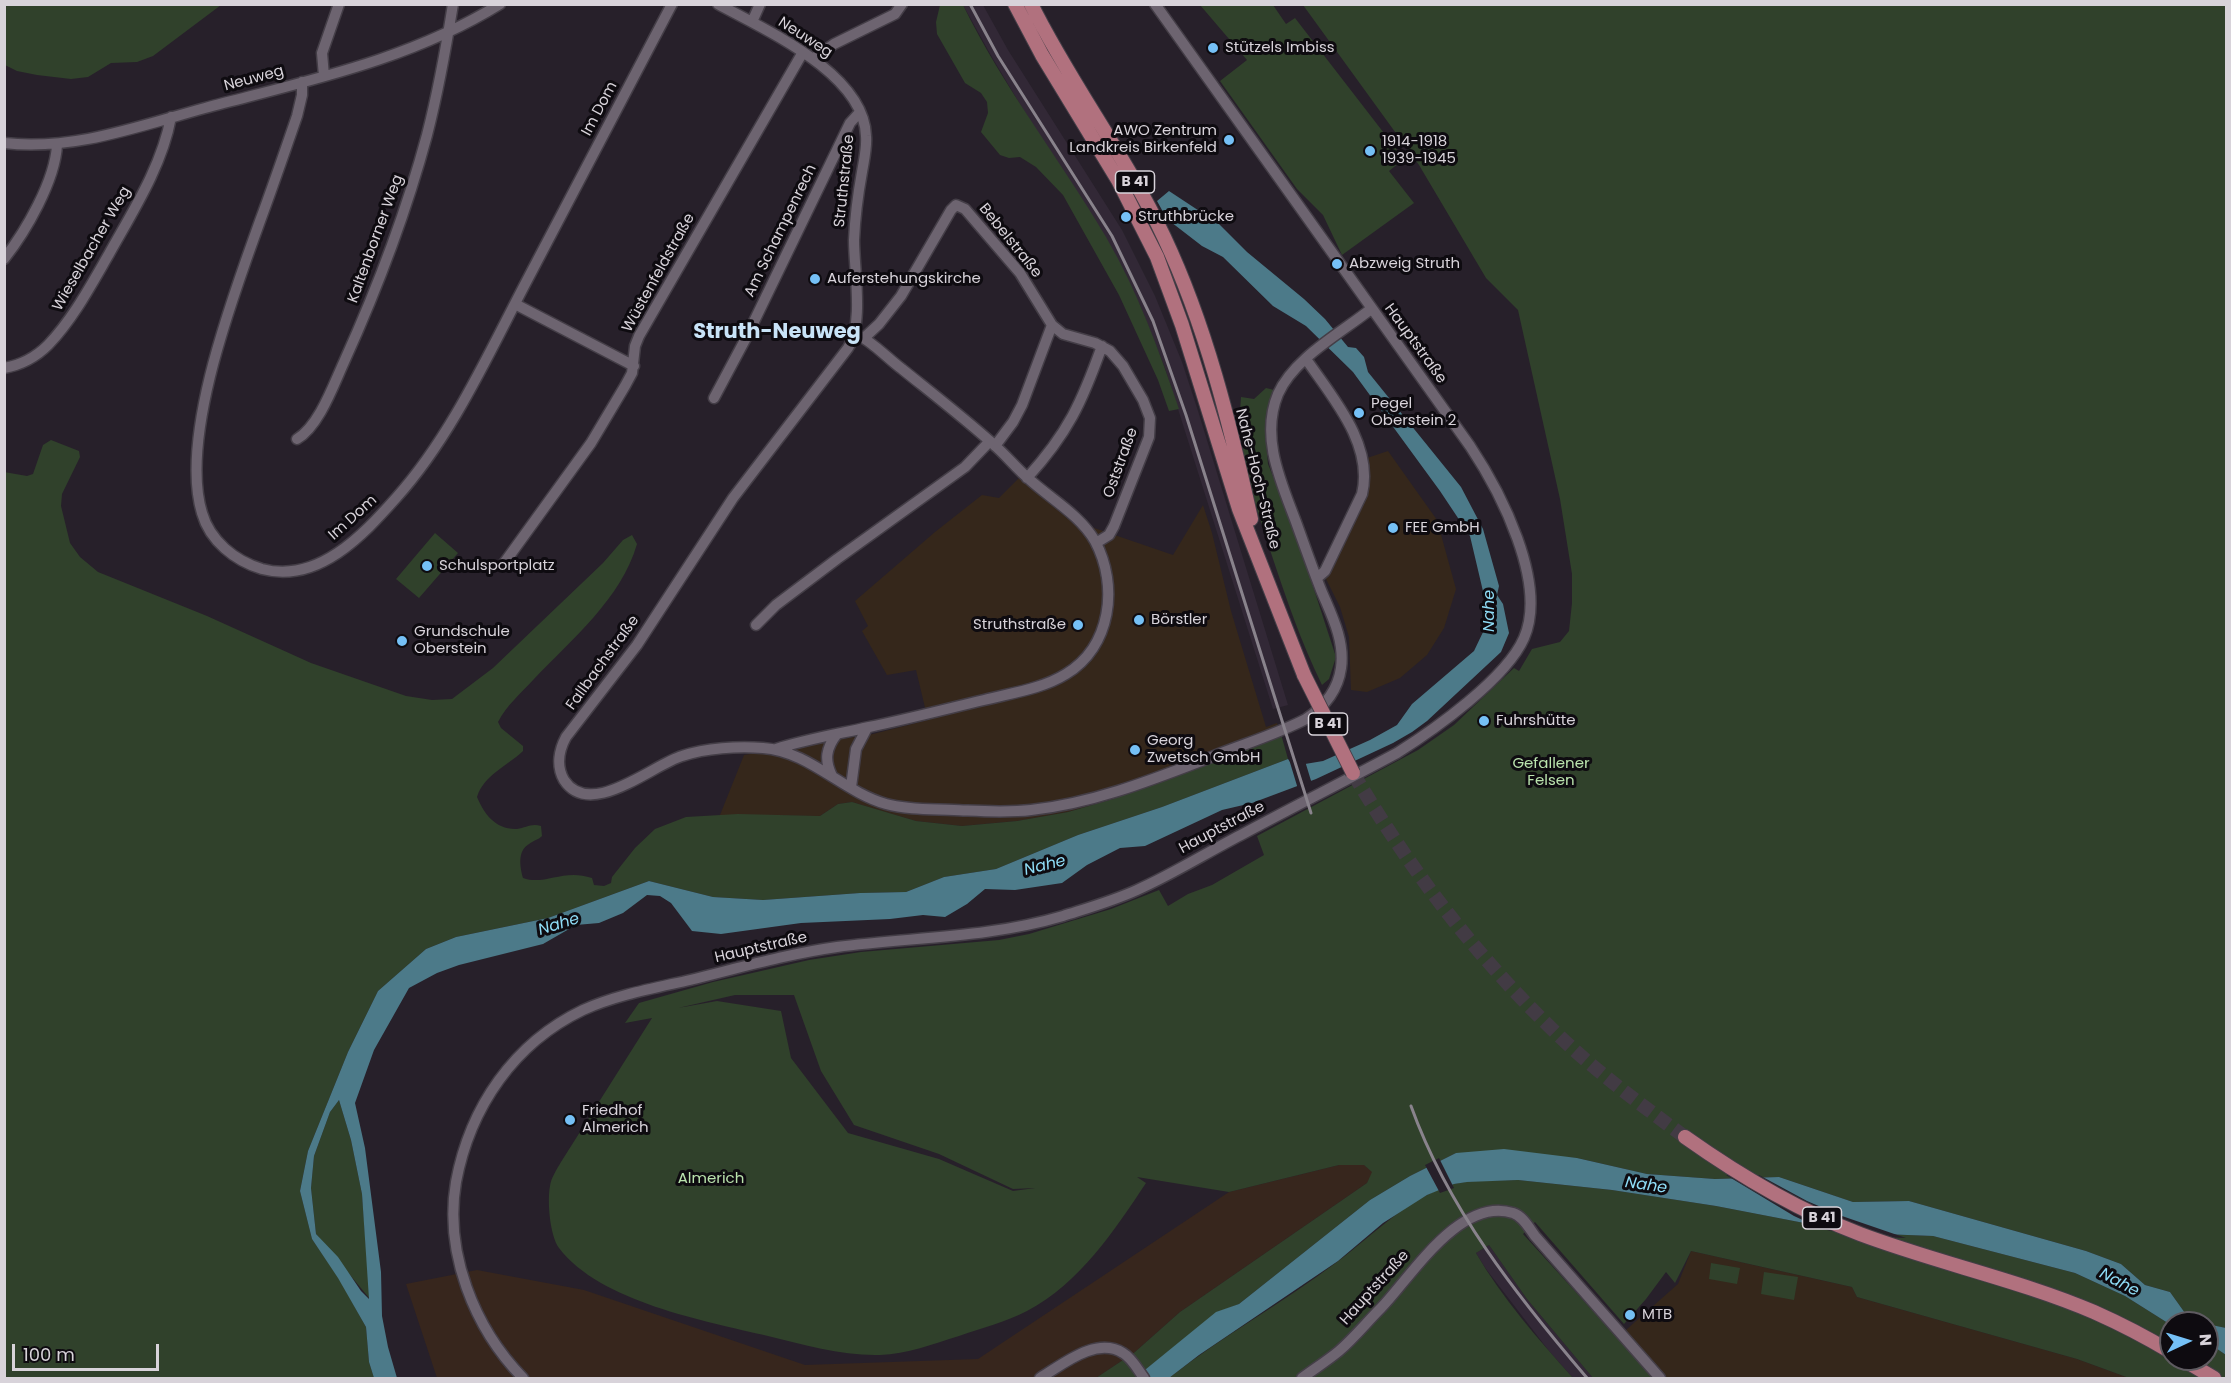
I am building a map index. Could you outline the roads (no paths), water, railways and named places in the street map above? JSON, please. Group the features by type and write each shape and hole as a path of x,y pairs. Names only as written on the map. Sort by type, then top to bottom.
{"main road":[{"name":"Nahe-Hoch-Straße","path":"1015,4 1047,63 1145,229 1182,325 1230,484 1262,568"},
{"name":"Nahe-Hoch-Straße","path":"1031,4 1057,54 1140,191 1179,272 1196,318 1228,423 1262,568"},
{"name":"B 41","path":"1262,568 1305,675 1353,773"},
{"name":"B 41","path":"1685,1137 1720,1162 1767,1190 1830,1222 1885,1244 2049,1295 2138,1332 2159,1345"}],"street":[{"path":"324,76 322,53 339,4"},
{"name":"Kaltenborner Weg","path":"297,440 311,428 332,388 390,249 427,135 453,4"},
{"name":"Neuweg","path":"4,143 57,145 106,136 324,76 397,54 448,34 500,4"},
{"name":"Im Dom","path":"302,82 300,105 233,298 211,377 201,423 197,460 198,498 207,527 216,540 239,559 262,569 274,571 315,566 342,550 398,496 442,435 515,304 672,4"},
{"name":"Neuweg","path":"718,4 814,58 841,84"},
{"path":"752,22 760,4"},
{"path":"814,58 834,44 895,14 902,4"},
{"name":"Hauptstraße","path":"524,1378 513,1368 492,1339 471,1298 455,1246 453,1210 462,1156 480,1107 501,1076 540,1038 585,1009 687,980 836,947 1004,931 1062,916 1125,895 1154,882 1397,753 1451,717 1509,661 1525,636 1530,608 1527,577 1513,526 1483,466 1155,4"},
{"name":"Wüstenfeldstraße","path":"502,566 591,443 625,386 634,366 635,346 639,336 803,52"},
{"name":"Struthstraße","path":"841,84 860,112 867,135 854,237 857,318 860,336"},
{"name":"Am Schampenrech","path":"714,398 746,338 850,123 860,112"},
{"name":"Wieselbacher Weg","path":"4,369 35,356 74,312 139,200 164,147 171,117"},
{"path":"4,259 19,238 46,186 57,155 57,145"},
{"name":"Bebelstraße","path":"860,336 879,324 901,296 946,216 956,205 965,209 1005,254 1020,273 1052,325"},
{"path":"515,304 634,366"},
{"path":"837,734 826,755 831,776 886,804 1005,812 1052,807 1121,791 1296,725 1317,712 1327,701 1336,683 1341,669 1341,654 1337,632 1278,473 1272,440 1278,395 1294,370 1309,356 1371,309"},
{"path":"756,625 776,605 965,467 993,443 1013,422 1022,405 1052,325"},
{"name":"Oststraße","path":"1052,325 1063,334 1102,346 1117,357 1134,383 1147,410 1150,427 1146,449 1114,526 1109,534 1096,543"},
{"path":"776,749 1055,680 1077,667 1095,648 1107,620 1107,585 1101,556 1096,543 1078,520 1027,477 993,443 860,336"},
{"name":"Fallbachstraße","path":"831,776 776,749 751,747 684,755 622,786 598,794 577,791 568,785 559,767 562,745 566,737 637,645 733,498 848,348 860,336"},
{"path":"1027,477 1067,428 1085,393 1102,346"},
{"path":"1309,356 1347,419 1359,448 1365,482 1362,494 1324,571 1317,578"},
{"path":"851,787 856,749 867,728"},
{"name":"Hauptstraße","path":"1302,1378 1340,1350 1439,1242 1472,1218 1501,1212 1514,1213 1524,1221 1660,1378"},
{"path":"1040,1378 1075,1357 1096,1348 1107,1347 1121,1352 1144,1378"}],"water":[{"name":"Nahe","path":"1169,191 1219,224 1247,252 1325,319 1348,347 1356,348 1364,357 1368,372 1461,487 1483,529 1499,586 1497,595 1503,604 1509,633 1501,652 1427,721 1393,743 1316,779 1252,803 1222,810 1145,846 1120,848 1087,865 1062,883 1015,890 985,889 967,904 945,917 923,915 890,919 801,923 721,934 692,931 671,903 660,896 647,895 623,913 599,923 576,925 543,944 459,965 437,973 409,988 374,1050 355,1103 365,1148 381,1272 382,1316 397,1378 374,1378 369,1362 366,1327 312,1239 300,1191 308,1151 348,1052 378,991 426,949 456,937 548,918 649,881 713,897 763,900 906,892 944,877 996,869 1078,835 1162,807 1288,759 1293,766 1323,761 1370,740 1397,725 1412,704 1474,651 1484,630 1486,604 1470,536 1440,491 1353,372 1306,326 1273,306 1223,257 1202,246 1167,219 1157,201","holes":["339,1100 351,1140 362,1194 369,1299 338,1257 316,1234 311,1188 314,1156 330,1112"]},
{"name":"Nahe","path":"1504,1149 1577,1158 1647,1174 1715,1179 1779,1177 1853,1202 1909,1201 2086,1251 2121,1264 2145,1285 2170,1292 2184,1311 2159,1311 2159,1317 2125,1296 2075,1273 1933,1236 1856,1233 1716,1206 1612,1190 1518,1180 1467,1182 1454,1184 1427,1195 1383,1223 1338,1261 1199,1355 1169,1378 1135,1378 1216,1312 1239,1304 1370,1200 1410,1176 1456,1153"},
{"path":"2219,1327 2226,1328 2226,1355 2219,1350"}],"tunnel":[{"path":"1353,773 1420,876 1444,909 1497,972 1554,1031 1585,1059 1685,1137"}],"railway":[{"path":"970,4 998,56 1112,236 1153,321 1186,415 1311,813"},
{"path":"1411,1106 1426,1144 1464,1216 1510,1283 1587,1378"}],"place":[{"name":"Stützels Imbiss","path":"1213,48"},
{"name":"AWO Zentrum Landkreis Birkenfeld","path":"1229,140"},
{"name":"1914-1918 1939-1945","path":"1370,151"},
{"name":"Struthbrücke","path":"1126,217"},
{"name":"Abzweig Struth","path":"1337,264"},
{"name":"Auferstehungskirche","path":"815,279"},
{"name":"Pegel Oberstein 2","path":"1359,413"},
{"name":"FEE GmbH","path":"1393,528"},
{"name":"Schulsportplatz","path":"427,566"},
{"name":"Börstler","path":"1139,620"},
{"name":"Struthstraße","path":"1078,625"},
{"name":"Grundschule Oberstein","path":"402,641"},
{"name":"Fuhrshütte","path":"1484,721"},
{"name":"Georg Zwetsch GmbH","path":"1135,750"},
{"name":"Friedhof Almerich","path":"570,1120"},
{"name":"MTB","path":"1630,1315"}],"district":[{"name":"Struth-Neuweg","path":"777,333"}],"park label":[{"name":"Gefallener Felsen","path":"1551,772"},
{"name":"Almerich","path":"711,1179"}]}
